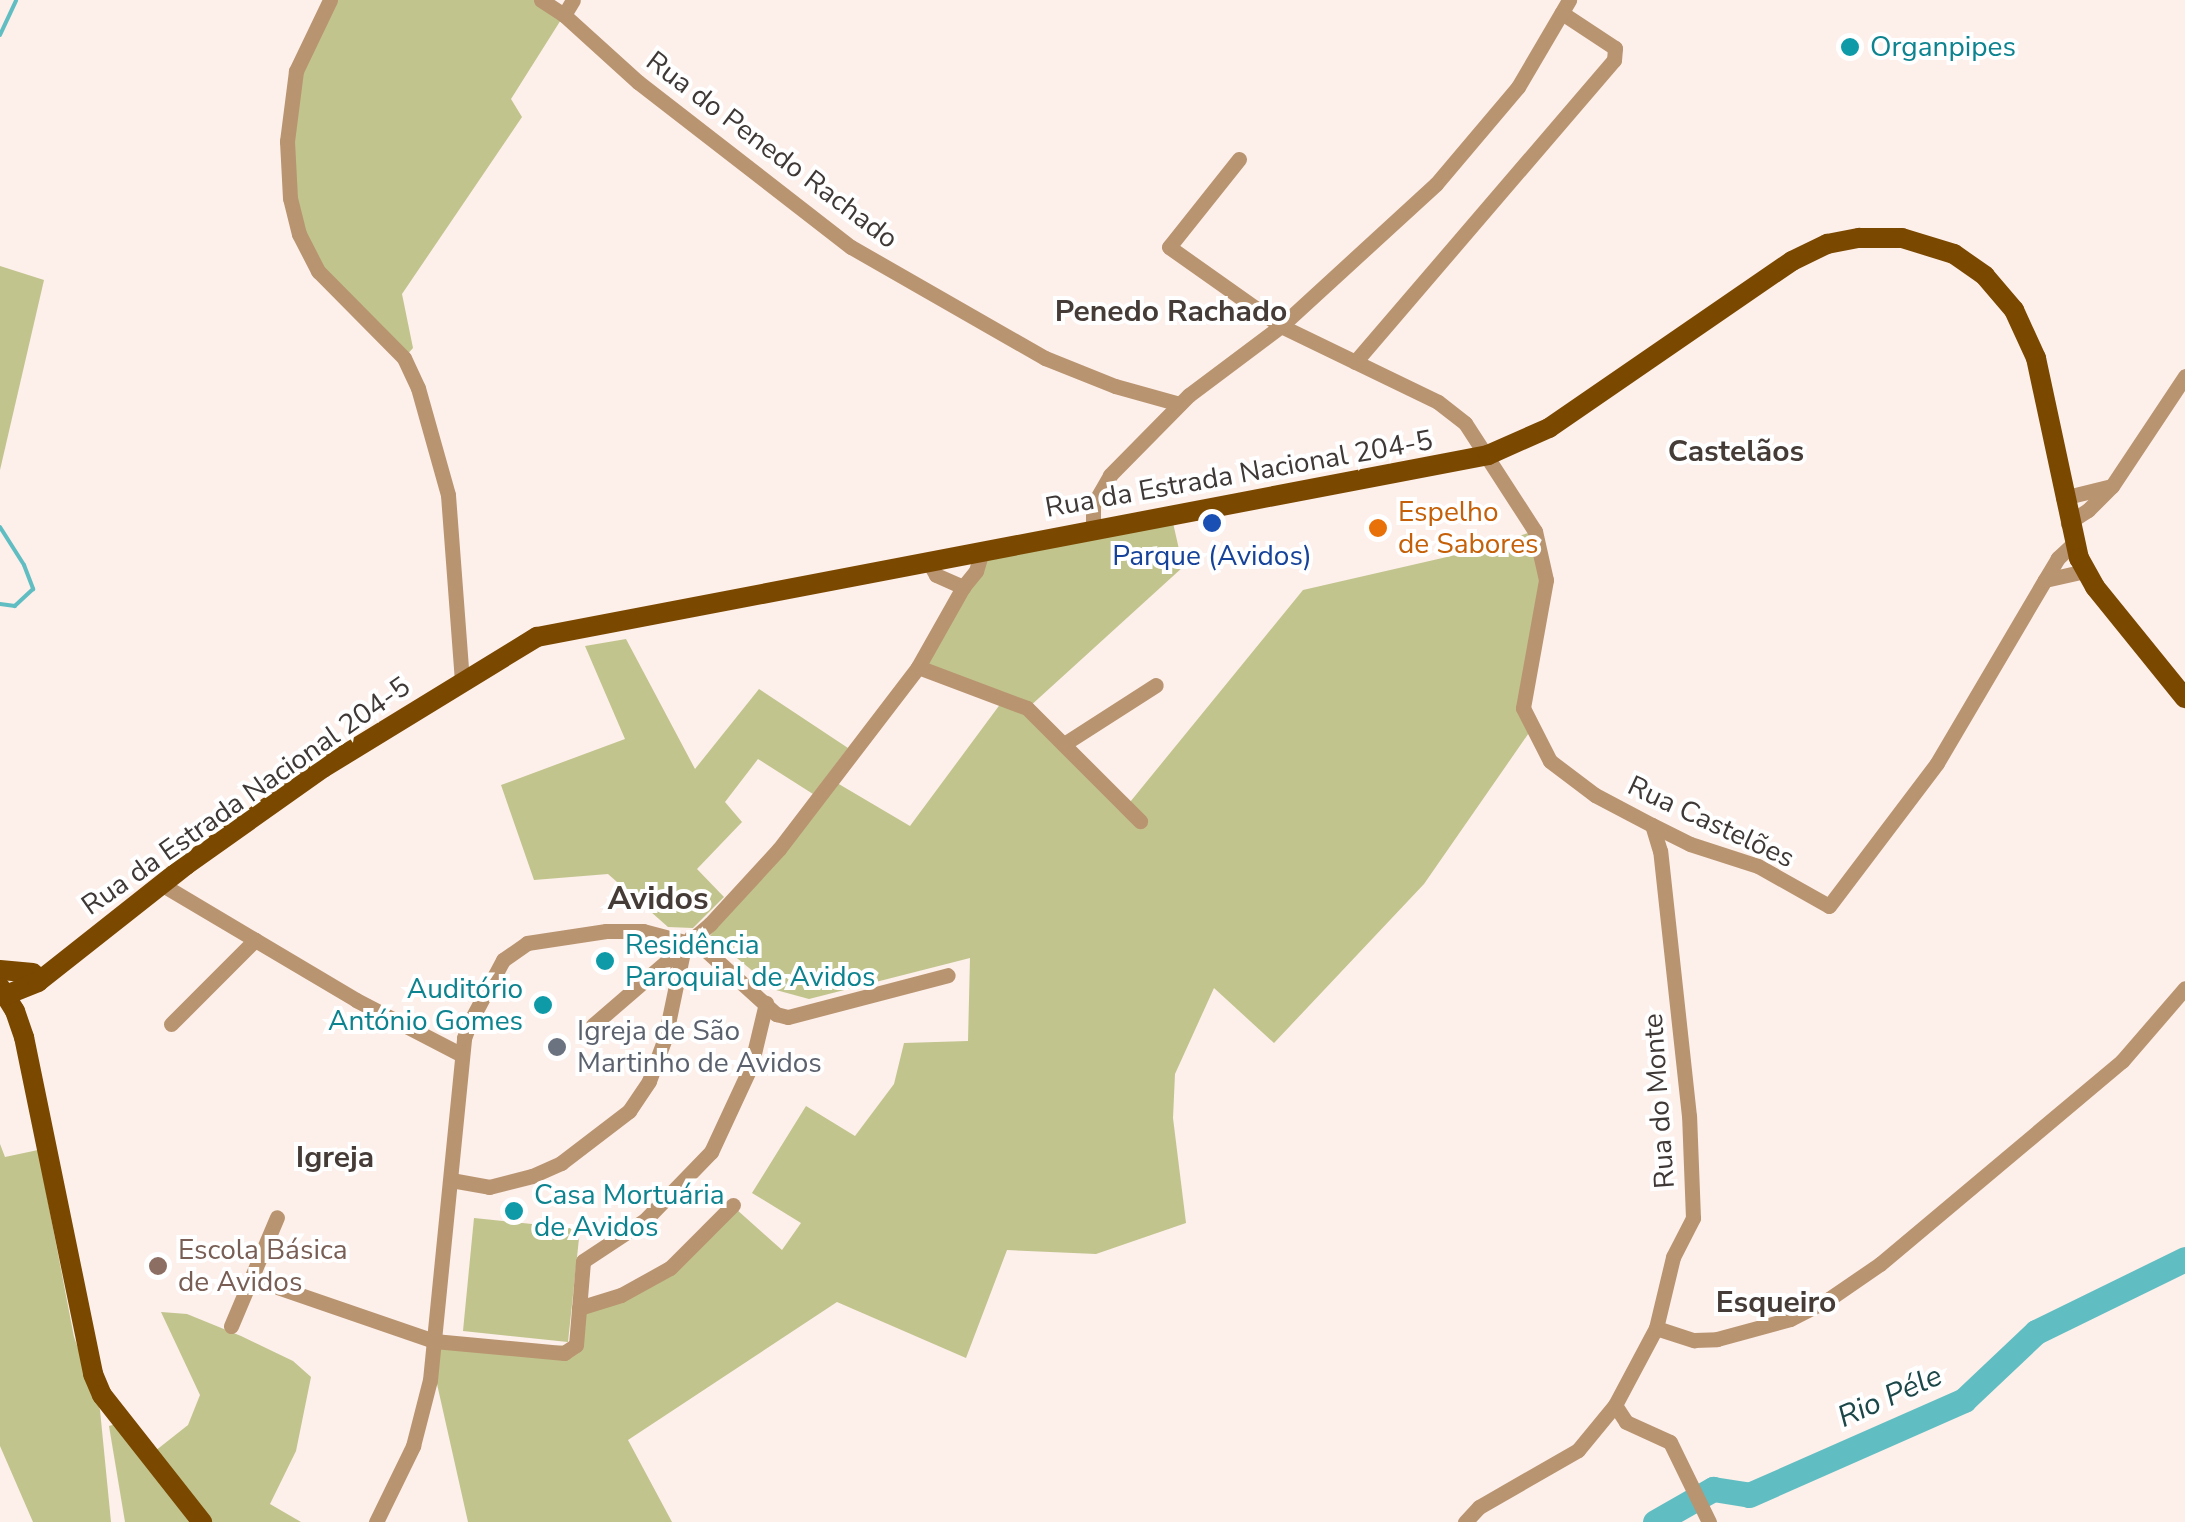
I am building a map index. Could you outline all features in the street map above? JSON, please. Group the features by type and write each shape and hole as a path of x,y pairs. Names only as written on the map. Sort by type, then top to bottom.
{"main road":[{"name":"Rua da Estrada Nacional 204-5","path":"36,977 324,768 528,641 559,630 1488,455 1549,428 1805,254 1849,239 1892,237 1932,246 1964,260 1995,286 2014,310 2036,358 2068,523 2085,571 2185,698"},
{"path":"0,970 36,977"},
{"path":"36,977 3,991 24,1037 93,1374 102,1394 202,1522"},
{"path":"24,1037 36,977"}],"street":[{"path":"330,0 296,71 287,140 290,198 299,234 318,271 404,358 418,388 448,494 462,681"},
{"name":"Rua do Penedo Rachado","path":"540,0 568,7 638,82 850,247 1045,358 1180,404"},
{"path":"1093,529 1093,505 1110,475 1180,404 1282,326 1436,184 1518,87 1565,7 1615,48 1614,60 1355,362"},
{"name":"Rua Castelões","path":"1239,159 1169,247 1282,326 1438,402 1465,422 1535,532 1546,580 1523,708 1550,761 1595,795 1652,825 1690,844 1758,866 1828,906 1937,763 2045,580"},
{"path":"2068,523 2112,486 2185,376"},
{"path":"2063,498 2112,486"},
{"path":"2045,580 2058,558 2074,544"},
{"path":"593,1025 688,939 710,924 779,849 918,667 963,587 976,572 982,551"},
{"path":"928,561 936,574 963,587"},
{"path":"2045,580 2085,571"},
{"path":"918,667 1027,708 1140,822"},
{"path":"1064,744 1156,684"},
{"name":"Rua do Monte","path":"1464,1522 1479,1507 1578,1450 1615,1405 1656,1328 1674,1257 1693,1218 1690,1116 1660,850 1652,825"},
{"path":"161,884 462,1056"},
{"path":"376,1522 413,1446 430,1380 462,1056 470,1020 512,950 539,940 606,932 643,932 688,939 776,1014 800,1016 948,975"},
{"path":"451,1180 490,1187 532,1176 594,1141 629,1111 648,1081 665,1038 688,939"},
{"path":"172,1024 255,940"},
{"path":"1656,1328 1694,1340 1717,1339 1790,1318 1830,1299 1880,1264 2122,1061 2185,988"},
{"path":"251,1278 434,1341 564,1353 576,1345 584,1261 645,1220 711,1152 752,1066 766,1004"},
{"path":"579,1308 622,1295 670,1268 733,1206"},
{"path":"231,1326 276,1218"},
{"path":"1615,1405 1626,1422 1670,1442 1709,1522"}],"green space":[{"path":"330,0 541,0 564,15 511,99 522,117 402,294 413,348 404,358 318,271 290,198 296,71"},
{"path":"0,266 44,280 0,470"},
{"path":"1171,514 1183,567 1028,708 1126,807 1303,590 1460,554 1535,531 1546,580 1523,708 1533,727 1424,884 1274,1043 1214,988 1175,1074 1173,1118 1186,1223 1096,1254 1007,1250 966,1358 837,1302 628,1440 672,1522 468,1522 437,1384 430,1380 435,1341 496,1348 576,1345 579,1312 613,1303 736,1209 782,1250 801,1223 752,1193 806,1106 855,1136 894,1084 904,1043 968,1041 970,958 809,999 776,990 710,936 832,780 910,826 1004,699 918,667 982,551"},
{"path":"626,639 695,769 759,689 848,748 813,794 758,759 725,802 742,822 697,869 724,897 693,928 668,927 608,874 534,880 501,785 625,739 585,646"},
{"path":"0,1144 5,1157 38,1150 74,1337 100,1410 111,1522 33,1522 0,1446"},
{"path":"474,1218 580,1229 568,1342 463,1331"},
{"path":"161,1312 187,1314 241,1336 293,1361 311,1377 296,1451 270,1504 301,1522 202,1522 150,1455 188,1425 200,1395"},
{"path":"116,1424 190,1522 125,1522 109,1426"}],"waterway":[{"path":"0,35 16,0"},
{"path":"0,527 24,565 33,589 15,606 0,604"},
{"name":"Rio Péle","path":"1655,1522 1713,1489 1749,1495 1964,1400 2036,1332 2185,1259"}],"place":[{"name":"Organpipes","path":"1850,47"},
{"name":"Parque (Avidos)","path":"1212,523"},
{"name":"Espelho de Sabores","path":"1378,528"},
{"name":"Residência Paroquial de Avidos","path":"605,961"},
{"name":"Auditório António Gomes","path":"543,1005"},
{"name":"Igreja de São Martinho de Avidos","path":"557,1047"},
{"name":"Casa Mortuária de Avidos","path":"514,1211"},
{"name":"Escola Básica de Avidos","path":"158,1266"}],"district":[{"name":"Penedo Rachado","path":"1171,312"},
{"name":"Castelãos","path":"1736,452"},
{"name":"Avidos","path":"658,899"},
{"name":"Igreja","path":"335,1158"},
{"name":"Esqueiro","path":"1776,1303"}]}
